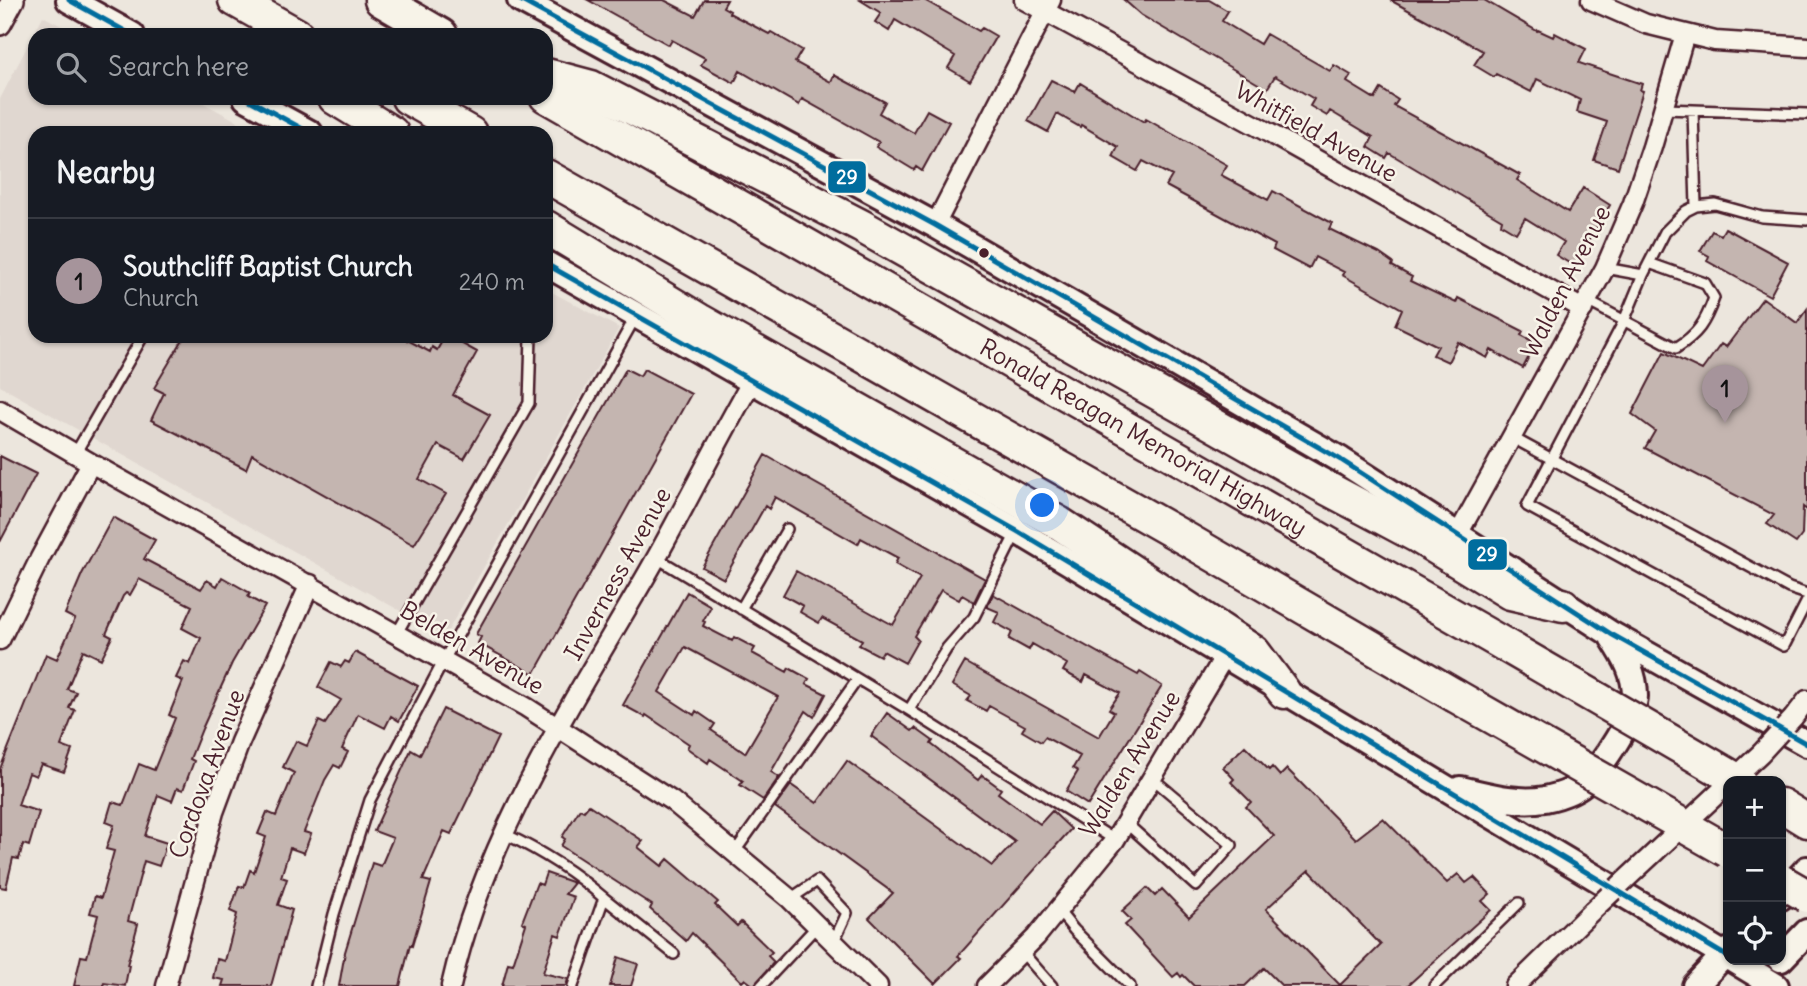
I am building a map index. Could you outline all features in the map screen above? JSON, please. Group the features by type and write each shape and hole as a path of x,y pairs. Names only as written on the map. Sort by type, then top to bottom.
{"highway":[{"path":"235,0 282,28"},
{"path":"381,0 429,28"},
{"path":"553,77 591,87 861,226 1142,385 1384,517 1510,593 1563,605"},
{"name":"Ronald Reagan Memorial Highway","path":"553,100 1730,776"},
{"path":"346,105 381,126"},
{"path":"420,105 458,126"},
{"path":"553,180 1188,540 1723,848"},
{"path":"553,231 699,320 1059,523 1254,652 1284,692"},
{"path":"1786,808 1807,821"},
{"path":"1786,884 1807,896"}],"main road":[{"path":"69,0 119,28"},
{"path":"520,0 935,225 1340,460 1611,634 1807,744"},
{"path":"259,105 297,126"},
{"path":"553,268 1017,531 1224,657 1723,952"},
{"path":"1439,784 1527,801 1562,794 1588,779 1626,726 1636,698 1631,668 1611,634"},
{"path":"1786,892 1807,869"},
{"path":"1786,953 1807,932"},
{"path":"1695,986 1723,960"},
{"path":"1741,965 1764,983 1776,965"}],"street":[{"path":"0,24 13,0"},
{"name":"Whitfield Avenue","path":"1024,0 1048,6 1253,124 1585,305"},
{"path":"1591,0 1646,24 1716,41 1807,47"},
{"path":"935,225 1048,6"},
{"name":"Walden Avenue","path":"1457,536 1605,268 1633,203 1685,34"},
{"name":"Inverness Avenue","path":"451,986 474,903 520,799 657,558 752,381"},
{"name":"Belden Avenue","path":"0,410 444,660 559,727 672,801 790,899 878,986"},
{"path":"0,640 40,558 83,458"},
{"name":"Cordova Avenue","path":"166,986 214,812 240,742 310,584"},
{"name":"Walden Avenue","path":"987,986 1022,952 1115,840 1224,657"},
{"path":"1736,776 1761,753 1807,700"},
{"path":"1515,986 1723,789"}],"lane":[{"path":"1664,108 1807,114"},
{"path":"1693,111 1696,206"},
{"path":"1807,220 1762,217 1715,204 1696,206 1686,211 1665,232 1624,321 1527,506 1784,646 1807,601"},
{"path":"1585,305 1624,321 1676,348 1693,337 1707,317 1714,298 1704,283 1649,263"},
{"path":"1605,268 1643,275"},
{"path":"316,986 334,914 370,800 444,660 637,314"},
{"path":"83,458 140,343"},
{"path":"397,633 529,404 531,343"},
{"path":"1513,438 1789,588 1807,594"},
{"path":"741,609 787,529"},
{"path":"909,710 947,648 974,617 1017,531"},
{"path":"657,558 909,710 1115,840"},
{"path":"734,853 857,680"},
{"path":"1126,823 1196,886 1232,845 1152,778"},
{"path":"505,834 569,870 674,954"},
{"path":"790,899 817,881 847,914 834,941"},
{"path":"573,986 604,898"},
{"path":"1434,986 1519,903"},
{"path":"1057,909 1074,930 1130,986"},
{"path":"761,986 818,925"},
{"path":"1022,952 1052,986"}],"shaded area":[{"path":"43,16 65,28 37,28"},
{"path":"28,45 28,105 207,105 246,126 28,126 28,343 553,343 553,293 619,328 445,636 0,386 0,99"}],"building":[{"path":"588,0 664,0 695,16 704,0 727,0 723,7 730,11 729,13 802,50 795,62 831,82 834,75 885,102 879,113 914,133 927,110 949,122 922,171 916,167 914,170 876,147 879,142 802,99 799,105 740,71 734,83 701,65 705,58 672,40 669,45"},
{"path":"860,0 924,0 979,31 982,28 996,36 970,81 948,68 955,56 895,20 889,31 875,22 881,13"},
{"path":"1124,0 1209,0 1228,11 1222,21 1260,44 1266,34 1330,71 1334,65 1351,75 1347,82 1375,99 1381,89 1398,100 1394,106 1520,175 1517,180 1568,212 1583,188 1610,205 1574,266 1556,255 1564,242 1525,218 1516,233 1501,224 1502,220 1389,153 1386,158 1368,147 1373,137 1330,111 1327,116 1310,106 1314,99 1275,76 1267,89 1141,15"},
{"path":"1390,0 1484,0 1537,31 1553,37 1555,33 1586,49 1579,63 1642,84 1640,90 1643,91 1618,168 1594,160 1607,122 1577,112 1580,100 1537,79 1531,92 1496,74 1494,77 1474,65 1483,51"},
{"path":"1051,80 1075,92 1080,83 1144,122 1146,119 1227,165 1221,175 1268,200 1273,191 1332,223 1329,229 1379,253 1393,263 1392,266 1412,277 1410,281 1456,303 1458,298 1523,331 1521,335 1536,343 1523,368 1491,350 1487,358 1458,342 1448,362 1433,355 1438,346 1395,325 1402,309 1342,275 1344,272 1315,257 1309,269 1273,250 1275,245 1166,186 1172,176 1143,161 1137,171 1113,157 1118,147 1081,125 1080,127 1057,114 1048,132 1028,121"},
{"path":"1725,228 1788,262 1770,296 1707,261 1709,256 1700,251 1712,231 1721,235"},
{"path":"1763,298 1797,323 1807,309 1807,510 1803,507 1802,535 1796,543 1767,524 1774,515 1645,448 1655,431 1632,414 1664,352 1702,370 1721,344 1726,347"},
{"path":"181,343 413,343 430,352 432,347 437,350 441,343 461,343 477,352 453,395 490,415 464,459 438,445 419,479 446,494 414,545 252,454 246,469 151,420 164,393 154,388"},
{"path":"626,369 640,376 644,369 691,394 534,674 478,643 481,637 476,634"},
{"path":"765,455 985,579 974,602 962,595 959,600 941,590 914,636 918,640 905,663 883,651 880,656 859,645 862,640 822,618 819,623 800,612 803,606 783,595 796,571 893,625 920,578 895,564 898,558 861,538 858,544 775,497 769,509 765,506 724,579 702,567"},
{"path":"0,456 36,474 0,542"},
{"path":"113,517 155,540 144,559 201,589 207,580 217,586 222,577 250,593 248,597 265,606 232,663 202,729 190,759 194,761 183,790 177,788 172,801 158,795 145,836 167,843 159,866 144,861 128,921 138,924 127,965 125,986 104,983 103,986 74,986 81,956 87,957 98,915 90,913 95,896 101,898 114,851 106,849 114,825 106,822 112,802 123,805 139,764 154,770 175,718 169,715 183,681 176,678 184,661 190,664 201,638 182,628 192,606 139,579 130,595 126,593 123,596 106,634 112,637 101,659 83,650 67,689 76,692 69,708 75,710 61,746 72,750 64,772 41,764 36,776 29,773 18,805 39,812 29,846 23,844 19,859 13,858 6,888 0,887 0,769 46,654 57,659 75,619 65,614 82,574"},
{"path":"687,592 709,605 703,626 732,641 734,637 755,648 752,653 787,672 789,668 809,679 806,684 826,694 814,717 806,711 771,772 779,777 763,800 740,785 743,781 710,759 708,763 687,748 689,744 646,715 645,717 623,705","holes":["685,647 778,697 745,753 711,730 715,724 696,711 694,715 659,692"]},
{"path":"993,594 1162,686 1088,805 1066,791 1078,771 1073,768 1080,756 1045,737 1041,742 1022,731 1025,726 989,706 986,711 967,701 971,696 952,685 965,662 1099,737 1114,712 1109,709 1120,693 1086,675 1083,682 1063,671 1067,664 1032,644 1029,650 1009,639 1012,632 994,622 999,612 987,607"},
{"path":"355,652 418,686 399,721 391,716 385,728 358,714 342,749 348,752 340,768 334,765 325,780 304,832 311,834 304,853 290,848 281,877 287,879 278,905 292,910 271,986 222,986 224,980 213,978 217,959 225,961 237,914 230,911 239,886 244,887 250,870 254,872 266,837 258,834 267,812 276,816 294,773 283,767 296,741 307,746 319,721 325,724 341,700 318,687 331,662 341,667 345,661 349,663"},
{"path":"443,709 498,737 451,834 444,831 423,880 431,882 412,946 410,945 400,986 339,986 345,952 372,863 381,866 393,838 374,831 411,750 420,755"},
{"path":"887,713 912,731 915,728 933,741 931,744 978,780 982,775 1001,789 998,793 1040,824 1052,811 1071,829 958,956 961,958 935,984 869,918 893,893 775,807 791,785 817,803 847,761 992,866 1015,842 871,736"},
{"path":"1245,746 1269,770 1272,767 1280,776 1287,769 1356,839 1383,818 1447,883 1458,874 1466,883 1474,877 1490,894 1482,901 1491,910 1407,986 1282,986 1264,968 1245,986 1194,986 1183,975 1181,977 1178,973 1173,977 1125,925 1131,920 1122,911 1147,888 1155,896 1162,889 1189,917 1274,836 1246,807 1251,802 1231,782 1234,779 1223,767","holes":["1309,870 1381,945 1340,985 1266,909"]},
{"path":"589,805 643,841 638,847 662,866 668,859 718,902 715,905 737,926 741,922 772,952 768,956 774,962 754,986 745,979 742,982 692,933 686,941 650,909 652,905 561,846 565,839 562,837 580,809 584,811"},
{"path":"546,873 574,883 565,894 574,897 560,936 555,934 543,973 568,979 566,986 502,986 508,963 513,964 526,924 522,922 537,883 542,885"},
{"path":"618,957 638,964 631,986 610,986"}],"transit line":[{"name":"29","path":"69,0 119,28"},
{"name":"29","path":"520,0 935,225 1341,460 1611,634 1807,744"},
{"name":"29","path":"259,105 297,126"},
{"name":"29","path":"553,268 1017,531 1723,954"}],"place":[{"name":"Southcliff Baptist Church","path":"1725,423"}]}
